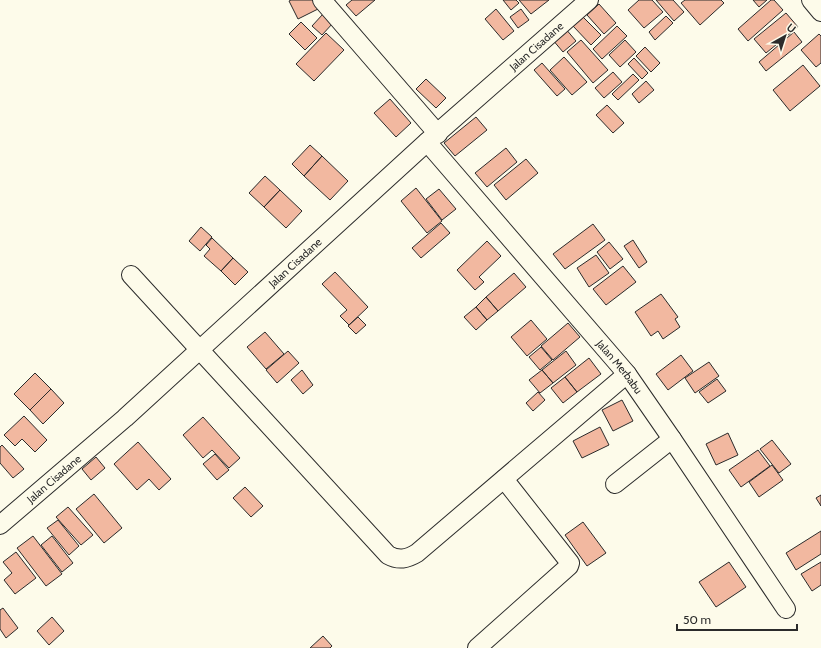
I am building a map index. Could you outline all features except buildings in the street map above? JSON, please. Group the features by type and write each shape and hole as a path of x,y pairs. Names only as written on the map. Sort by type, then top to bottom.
{"street":[{"name":"Jalan Merbabu","path":"322,0 627,374 786,609"},
{"name":"Jalan Cisadane","path":"0,524 125,418 433,138 589,0"},
{"path":"811,0 821,12"},
{"path":"131,275 388,555 393,558 403,560 417,553 627,374"},
{"path":"615,484 672,439"},
{"path":"477,648 569,566 570,563 504,478"}]}
